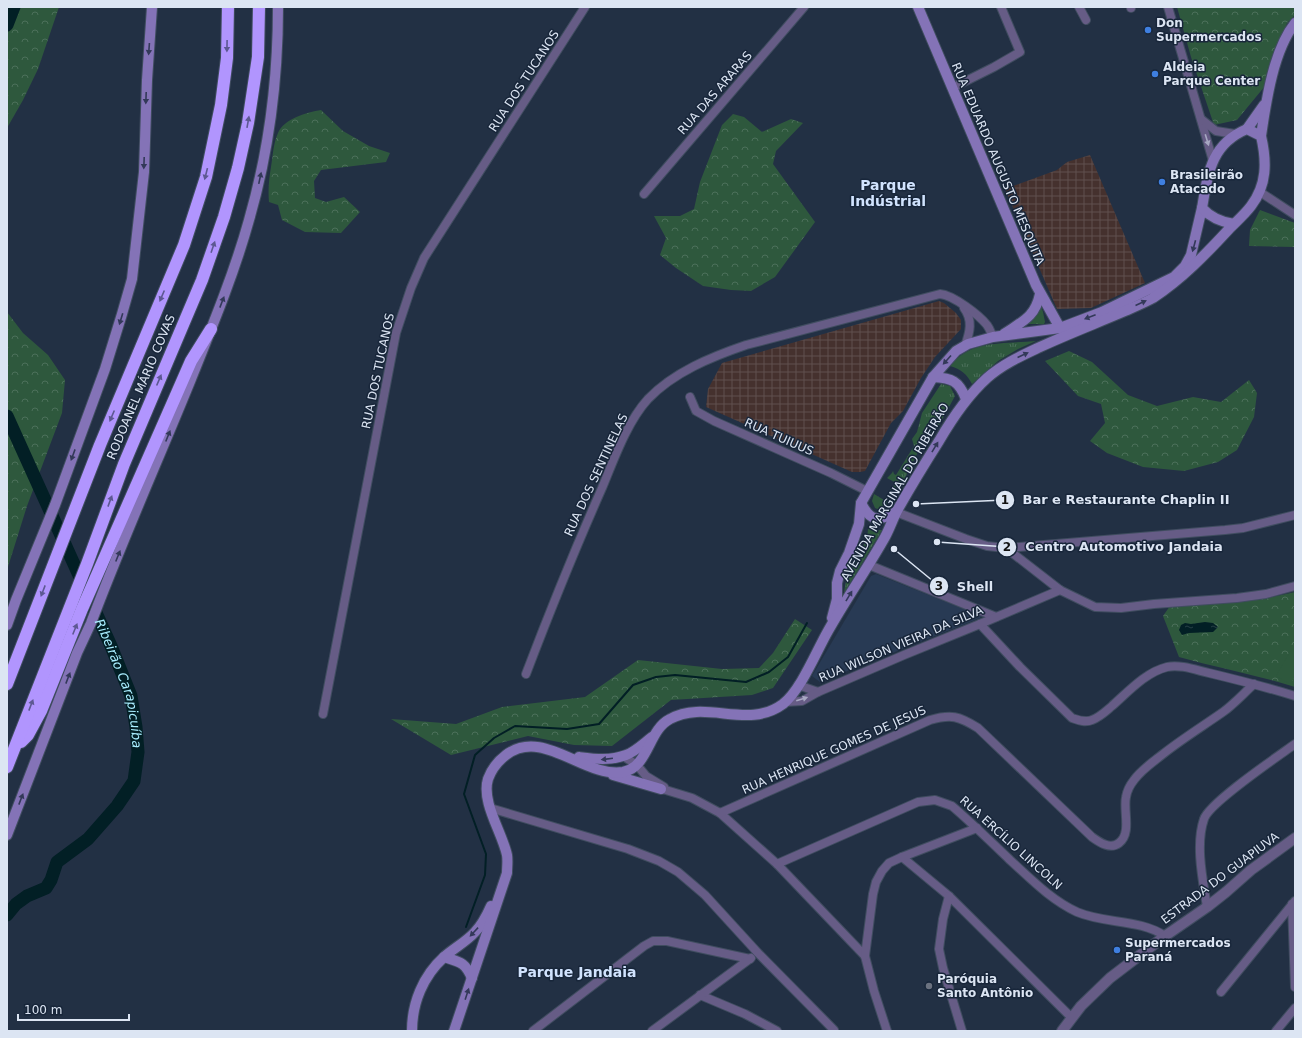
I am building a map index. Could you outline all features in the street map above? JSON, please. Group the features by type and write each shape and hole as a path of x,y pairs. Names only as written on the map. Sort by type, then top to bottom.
{"highway":[{"name":"RODOANEL MÁRIO COVAS","path":"7,684 103,438 184,245 206,177 221,105 227,58 228,7"},
{"name":"RODOANEL MÁRIO COVAS","path":"7,767 87,564 124,464 202,280 224,217 238,168 248,123 258,57 259,7"},
{"path":"14,750 28,735 42,711 82,609 191,361 211,329"}],"main road":[{"path":"7,625 105,369 132,279 144,172 147,80 152,7"},
{"path":"7,835 77,653 91,624 211,329 242,246 250,219 262,165 272,107 278,7"},
{"name":"RUA EDUARDO AUGUSTO MESQUITA","path":"918,7 1040,294 1060,328"},
{"path":"1247,129 1261,136 1266,102 1281,50 1286,37 1295,23"},
{"path":"1235,134 1247,129 1266,102"},
{"name":"AVENIDA MARGINAL DO RIBEIRÃO","path":"829,629 837,599 837,583 840,571 849,553 859,524 861,503 933,378 949,358 964,346 998,336 1060,328 1102,312 1174,277 1185,266 1191,255 1206,183 1213,161 1223,144 1235,134"},
{"name":"AVENIDA MARGINAL DO RIBEIRÃO","path":"454,1031 507,873 508,859 490,808 487,791 487,781 493,768 499,760 511,751 522,747 536,747 607,772 624,772 637,765 662,724 670,718 698,712 713,712 739,716 755,715 772,710 786,702 798,685 829,629 887,534 896,512 958,409 987,378 1011,360 1151,299 1201,260 1251,207 1260,192 1265,177 1266,163 1265,151 1261,136"},
{"path":"1202,208 1206,213 1215,219 1234,224"},
{"path":"998,336 1032,315 1040,294"},
{"path":"933,378 946,378 955,381 962,390 966,400"},
{"path":"861,503 866,512 873,518 882,519 896,512"},
{"name":"AVENIDA MARGINAL DO RIBEIRÃO","path":"564,756 600,760 612,759 627,755 654,736"},
{"path":"607,772 630,781 661,789"},
{"name":"AVENIDA MARGINAL DO RIBEIRÃO","path":"412,1031 412,1021 418,994 430,972 444,957 476,932 486,916 507,873"},
{"path":"444,957 461,962 469,971 472,978"}],"street":[{"name":"RUA DOS TUCANOS","path":"323,714 396,333 411,288 424,258 584,7"},
{"name":"RUA DAS ARARAS","path":"644,194 804,7"},
{"path":"952,88 1020,52 1001,7"},
{"path":"1079,7 1086,20"},
{"path":"1168,7 1213,161"},
{"path":"1201,119 1216,131 1235,134"},
{"path":"1260,192 1295,215"},
{"name":"RUA DOS SENTINELAS","path":"526,674 577,544 620,446 638,412 649,399 664,386 702,362 725,352 929,296 946,295 960,302 998,336"},
{"path":"960,302 970,318 969,334 964,346"},
{"name":"RUA TUIUUS","path":"690,397 696,411 714,421 824,470 867,491"},
{"path":"896,512 966,540 987,546 1006,548 1243,528 1295,515"},
{"path":"1006,548 1060,590 1095,607 1110,608 1253,596 1295,586"},
{"path":"869,564 996,617"},
{"name":"RUA WILSON VIEIRA DA SILVA","path":"786,702 802,700 1060,590"},
{"path":"980,624 1020,667 1072,718 1082,722 1092,721 1136,685 1157,670 1167,666 1195,669 1295,696"},
{"name":"RUA HENRIQUE GOMES DE JESUS","path":"720,813 930,720 948,716 958,717 978,728 1092,837 1109,846 1116,845 1122,840 1125,834 1126,796 1134,779 1170,749 1224,711 1254,684"},
{"name":"RUA WILSON VIEIRA DA SILVA","path":"798,685 818,692"},
{"path":"1207,907 1200,846 1201,829 1204,817 1216,803 1295,744"},
{"path":"623,756 637,765 646,776 673,792"},
{"path":"624,772 661,789 692,798 720,813 777,864 865,956"},
{"name":"RUA ERCÍLIO LINCOLN","path":"777,864 918,802 935,800 945,802 952,806 1042,890 1065,906 1080,913 1145,927 1158,931 1165,936"},
{"path":"490,808 628,849 658,861 678,872 705,895 758,953 834,1030"},
{"path":"887,1031 874,991 865,956 873,894 876,882 882,871 889,863 977,828"},
{"name":"ESTRADA DO GUAPIUVA","path":"1062,1031 1092,994 1110,978 1165,936 1207,907 1251,870 1295,838"},
{"path":"902,857 949,896 1072,1018"},
{"path":"949,896 942,919 939,949 943,968 962,1031"},
{"path":"1293,902 1295,986"},
{"path":"1221,992 1293,902"},
{"path":"533,1031 644,946 654,941 667,941 750,959"},
{"path":"652,1031 758,953"},
{"path":"700,995 745,1014 777,1031"},
{"path":"1276,1031 1295,1008"}],"shaded area":[{"path":"1090,155 1145,283 1091,308 1057,309 1005,189 1057,170 1067,162"},
{"path":"939,301 944,303 956,313 961,320 961,329 935,357 921,378 903,411 891,423 865,471 852,472 706,407 708,389 722,363"},
{"path":"876,574 981,616 980,618 820,682 812,676 871,576"}],"green space":[{"path":"7,7 59,7 38,69 7,128"},
{"path":"1177,7 1295,7 1295,15 1287,23 1265,86 1237,120 1214,125 1191,57"},
{"path":"321,110 343,131 369,146 390,153 386,162 321,170 314,181 315,198 326,202 344,197 360,212 341,233 305,232 282,220 278,205 269,202 270,176 274,146 278,133 285,124 296,117 309,112"},
{"path":"733,114 744,117 762,132 791,119 803,123 776,151 773,164 815,222 775,277 751,291 703,286 676,268 660,255 666,238 654,216 680,216 694,209 700,182 722,125"},
{"path":"1260,210 1295,223 1295,247 1249,246 1250,230"},
{"path":"1041,306 1045,322 1044,324 1028,324 1039,310"},
{"path":"7,312 23,333 48,355 65,380 62,413 27,506 7,570"},
{"path":"1036,341 1018,349 998,361 972,384 963,372 950,366 958,357 978,347 990,344"},
{"path":"1069,351 1092,362 1128,395 1157,406 1193,397 1221,402 1249,380 1257,393 1254,417 1237,450 1218,462 1184,471 1143,467 1107,453 1090,441 1105,423 1101,404 1078,396 1045,361"},
{"path":"941,384 950,386 955,396 937,429 921,446 899,493 890,490 896,483 887,478 893,471 896,475 914,446 912,439 917,432 922,413"},
{"path":"889,493 896,498 892,506 883,511 875,508 872,501 874,494 884,500"},
{"path":"868,526 877,530 882,530 844,593 846,580 864,544 868,532"},
{"path":"1295,592 1295,687 1179,657 1163,616 1170,606 1263,599"},
{"path":"795,619 812,630 773,688 752,695 671,700 612,746 574,745 528,736 451,755 391,719 456,724 502,707 585,697 638,660 722,669 759,668 773,653"},
{"path":"1291,650 1295,652 1295,677 1290,684 1276,676"}],"water":[{"path":"1205,622 1213,623 1218,627 1213,632 1189,633 1182,635 1179,630 1181,625 1185,623 1191,624"}],"waterway":[{"name":"Ribeirão Carapicuíba","path":"7,25 14,7"},
{"name":"Ribeirão Carapicuíba","path":"7,416 111,646 131,696 138,752 134,781 117,806 88,839 57,862 51,880 46,888 27,896 16,904 7,915"},
{"path":"466,927 485,875 486,854 464,794 475,755 494,738 515,726 567,729 599,724 633,685 656,677 675,675 746,682 769,672 788,657 807,623"}],"place":[{"name":"Don Supermercados","path":"1148,30"},
{"name":"Aldeia Parque Center","path":"1155,74"},
{"name":"Brasileirão Atacado","path":"1162,182"},
{"name":"Bar e Restaurante Chaplin II","path":"916,504"},
{"name":"Centro Automotivo Jandaia","path":"937,542"},
{"name":"Shell","path":"894,549"},
{"name":"Supermercados Paraná","path":"1117,950"},
{"name":"Paróquia Santo Antônio","path":"929,986"}],"district":[{"name":"Parque Indústrial","path":"888,194"},
{"name":"Parque Jandaia","path":"577,972"}]}
